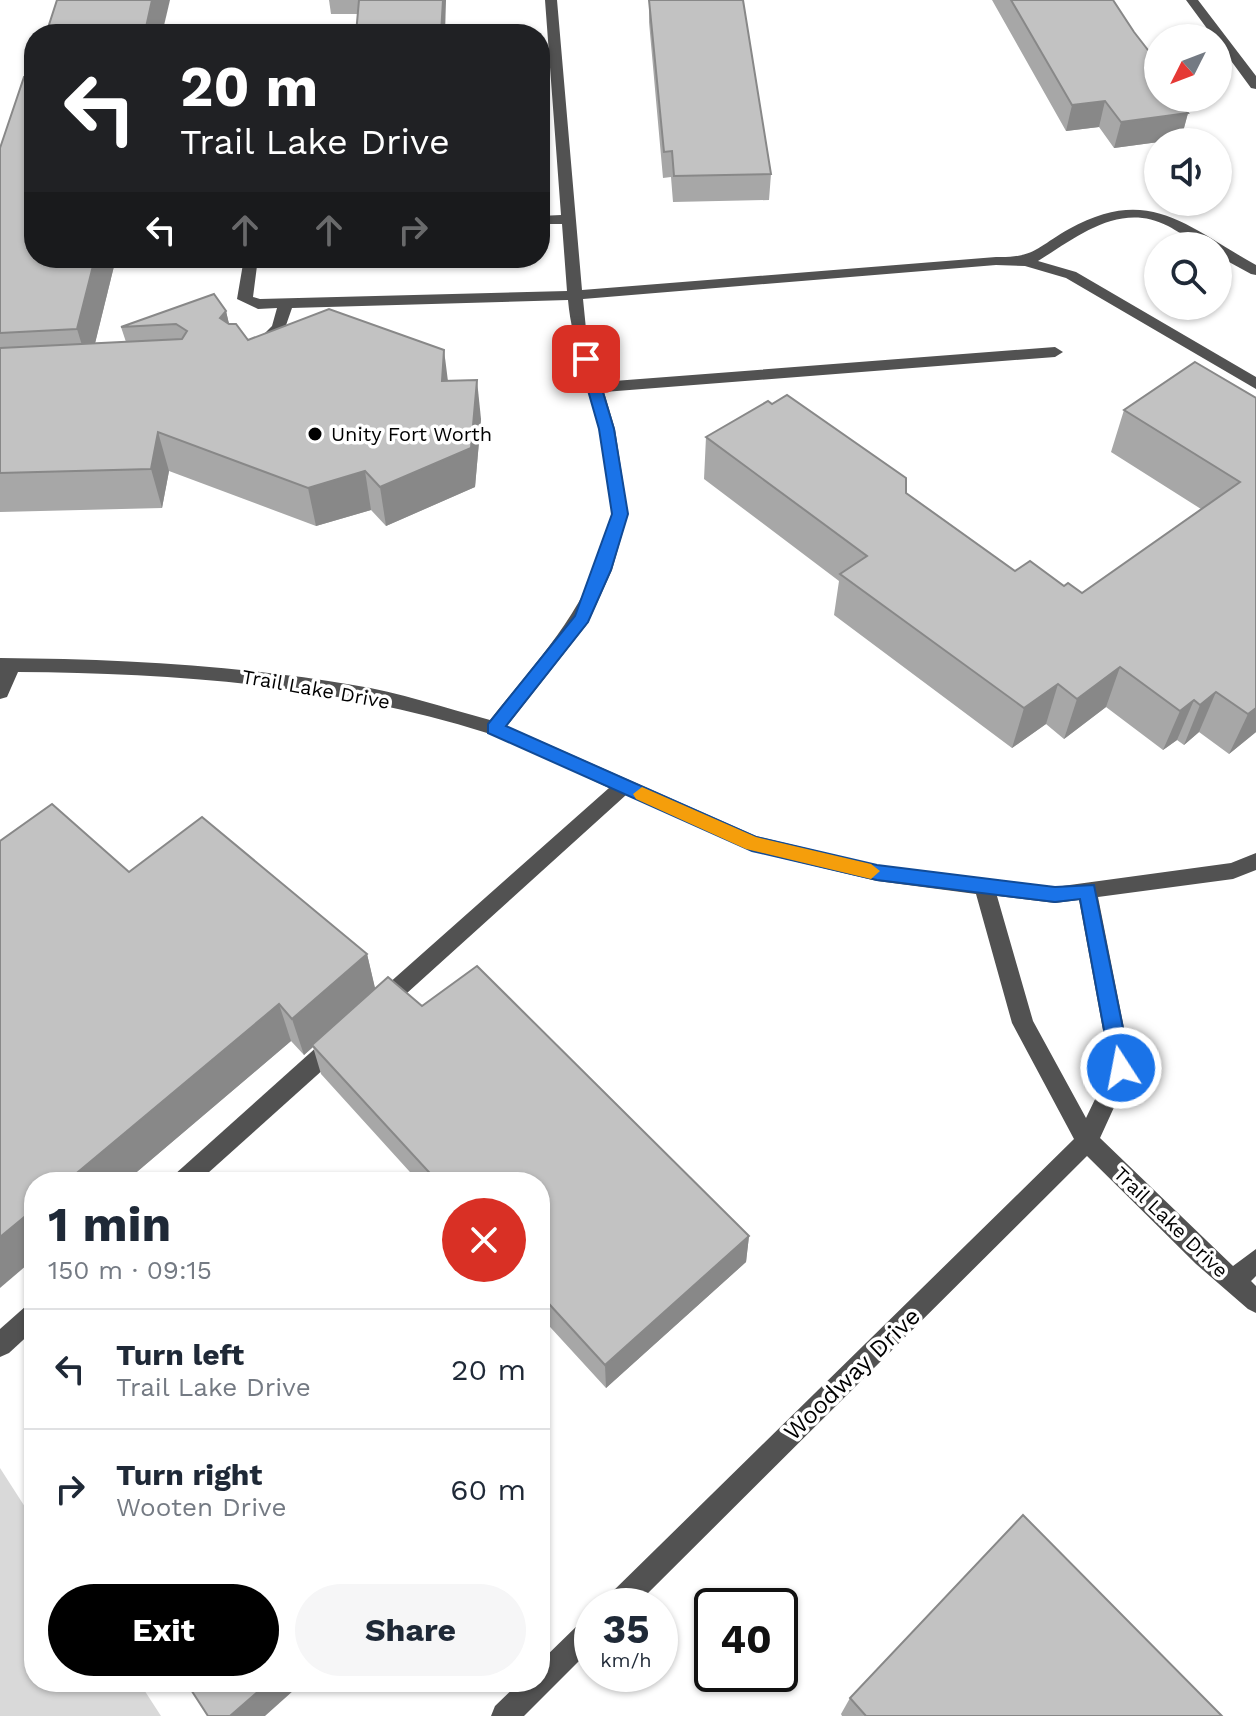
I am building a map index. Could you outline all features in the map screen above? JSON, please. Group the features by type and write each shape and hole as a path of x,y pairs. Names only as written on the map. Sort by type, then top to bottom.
{"street":[{"path":"494,728 582,618 603,570 620,514 607,429 578,329 551,0"},
{"path":"1192,0 1256,85"},
{"path":"1026,262 1115,212 1136,211 1156,215 1187,232"},
{"path":"550,220 569,219"},
{"path":"1232,258 1256,271"},
{"path":"250,268 245,299 258,304 575,295 996,261 1026,262 1071,275 1256,384"},
{"path":"245,353 264,343 279,328 286,303"},
{"path":"595,388 1055,352"},
{"path":"0,692 6,665"},
{"name":"Trail Lake Drive","path":"6,665 224,673 357,692 494,728 752,843 877,873 1055,895 1087,891"},
{"path":"193,1172 624,786"},
{"path":"1087,1141 1121,1068 1087,891 1233,871 1256,861"},
{"name":"Trail Lake Drive","path":"984,885 1023,1023 1087,1141 1256,1301"},
{"name":"Woodway Drive","path":"634,1588 1087,1141"},
{"path":"1234,1282 1256,1260"},
{"path":"0,1345 24,1323"},
{"path":"550,1672 574,1647"},
{"path":"505,1716 530,1692"}],"shaded area":[{"path":"0,1468 24,1505 24,1692 145,1692 161,1716 0,1716"}],"building":[{"path":"57,0 152,0 147,24 49,24"},
{"path":"359,0 443,0 442,24 357,24"},
{"path":"649,0 743,0 771,174 674,176 672,151 664,152"},
{"path":"1011,0 1113,0 1144,45 1144,112 1188,113 1121,122 1105,101 1072,105"},
{"path":"24,77 24,268 92,268 77,329 0,333 0,148"},
{"path":"214,294 226,311 220,318 229,324 236,324 248,340 329,309 444,350 442,381 477,380 471,448 380,487 365,471 308,488 158,432 151,469 0,473 0,348 182,339 187,331 176,324 121,327"},
{"path":"1195,362 1256,398 1256,708 1248,714 1216,692 1200,705 1194,700 1180,711 1120,667 1077,699 1058,684 1024,708 840,574 867,556 706,437 768,401 772,404 787,395 906,478 906,493 1015,571 1030,561 1064,586 1068,583 1082,593 1240,482 1124,410"},
{"path":"52,804 129,872 202,817 367,954 292,1019 279,1004 78,1172 24,1172 24,1217 0,1237 0,841"},
{"path":"477,966 749,1236 605,1365 550,1305 550,1172 429,1172 312,1045 388,977 422,1006"},
{"path":"1023,1515 1222,1716 866,1716 850,1698"},
{"path":"192,1692 258,1692 230,1716 208,1716"}],"slow traffic":[{"path":"642,794 752,843 871,871"}],"place":[{"name":"Unity Fort Worth","path":"315,434"}],"route":[{"path":"586,359 607,429 620,514 603,570 582,618 494,728 752,843 877,873 1055,895 1087,891 1121,1068"}]}
